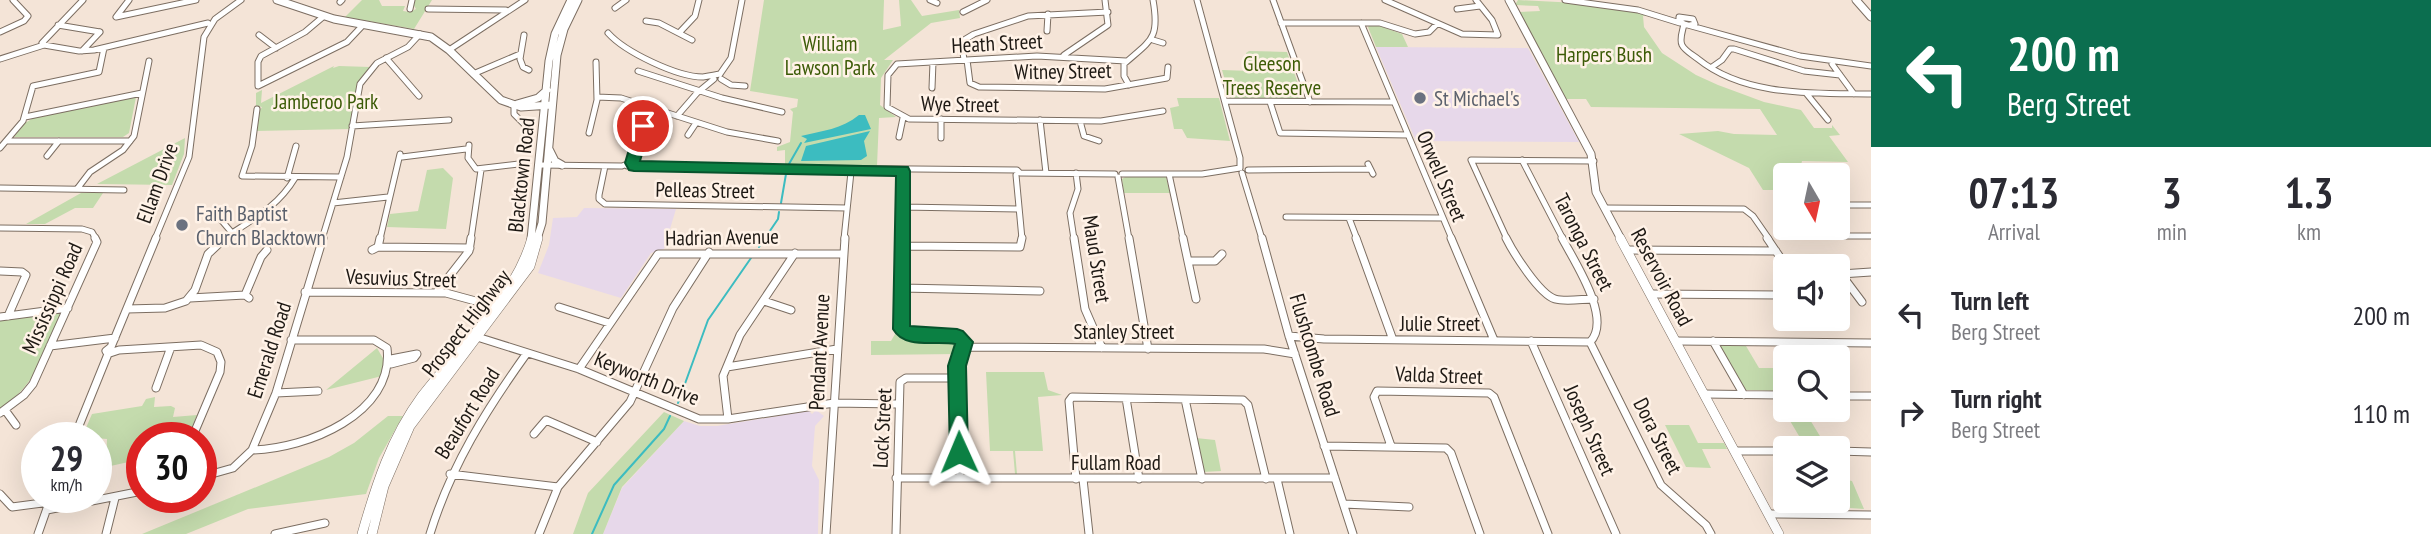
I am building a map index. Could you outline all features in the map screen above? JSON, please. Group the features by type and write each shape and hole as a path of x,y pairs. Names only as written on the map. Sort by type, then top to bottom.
{"main road":[{"name":"Prospect Highway","path":"372,534 384,485 400,444 474,336 530,266 542,223 543,165 549,149 547,90 555,34 571,0"},
{"name":"Prospect Highway","path":"549,103 561,39 578,0"},
{"name":"Reservoir Road","path":"1501,0 1525,34"},
{"name":"Reservoir Road","path":"1509,0 1594,161 1595,188 1605,208 1779,534"},
{"path":"1856,0 1871,17"},
{"name":"Blacktown Road","path":"280,1 324,16 434,38 501,100 526,107 549,103"},
{"path":"516,105 538,98 547,90"},
{"name":"Blacktown Road","path":"516,105 549,103"},
{"name":"Blacktown Road","path":"362,534 378,478 397,435 421,398 474,336 519,274 527,257 534,230 543,165 544,118 549,103"},
{"path":"526,107 540,111 544,118"},
{"path":"549,149 555,161 562,165"}],"street":[{"path":"0,32 24,21 28,16 13,0"},
{"path":"41,45 83,0"},
{"path":"129,0 114,16 123,17 196,0"},
{"path":"0,59 41,45 82,51 211,23 241,0"},
{"path":"410,9 412,0"},
{"path":"449,50 525,0"},
{"path":"615,8 626,0"},
{"path":"679,33 695,16 699,0"},
{"path":"677,116 699,90 717,77 731,58 742,0"},
{"path":"930,0 937,3"},
{"path":"963,12 987,0"},
{"path":"966,60 962,45 968,37 1028,16 1108,12 1105,0"},
{"path":"1129,85 1123,69 1126,61 1153,40 1158,23 1153,0"},
{"name":"Flushcombe Road","path":"1197,0 1293,350 1353,534"},
{"path":"1273,0 1310,102"},
{"path":"1385,0 1396,2 1437,24 1467,35 1497,35 1498,30 1476,0"},
{"path":"1565,0 1638,10 1807,56 1871,64"},
{"path":"1593,0 1683,16"},
{"path":"1457,9 1480,6"},
{"path":"428,9 508,10"},
{"name":"Heath Street","path":"895,65 1063,56 1108,25 1108,12"},
{"path":"1047,31 1048,14"},
{"path":"324,16 305,32 259,60 257,85 260,86 347,42 364,24"},
{"path":"1683,16 1678,18 1687,23 1832,64 1871,64"},
{"path":"1683,16 1687,23 1681,40 1683,47 1727,76 1773,91 1871,94"},
{"path":"646,21 659,23 692,40"},
{"name":"Ellam Drive","path":"81,422 190,153 204,41 211,23"},
{"path":"1281,23 1380,23 1415,34 1429,32 1437,24"},
{"name":"Orwell Street","path":"1361,23 1494,340"},
{"path":"58,25 100,32 82,51"},
{"path":"608,33 617,41 656,62 701,77 717,77 731,85 746,86"},
{"name":"Emerald Road","path":"252,450 276,393 341,177 360,84 369,70 408,47 420,34"},
{"path":"524,34 520,54 523,67 529,70"},
{"path":"259,35 275,48"},
{"path":"1153,40 1163,43"},
{"path":"2,144 25,117 33,86 99,72 104,48"},
{"path":"1712,67 1722,61 1731,49 1809,72 1840,75"},
{"path":"473,74 520,54"},
{"path":"1063,56 1126,61"},
{"path":"386,58 419,96"},
{"name":"Witney Street","path":"966,60 970,83 979,88 1105,89 1167,78 1168,66"},
{"path":"77,189 90,172 115,156 130,141 135,131 149,61"},
{"path":"1770,68 1772,61"},
{"path":"589,133 597,97 596,62"},
{"path":"932,88 933,62"},
{"path":"1832,64 1854,94"},
{"name":"Wye Street","path":"895,65 888,75 887,107 903,118 1080,121 1121,119 1163,111"},
{"path":"638,71 782,112"},
{"path":"25,117 142,93"},
{"path":"1806,93 1828,120"},
{"path":"597,97 619,97 727,132 778,141"},
{"path":"1225,102 1394,102"},
{"path":"1270,102 1280,133 1408,135"},
{"name":"Blacktown Road","path":"516,105 514,114 531,131"},
{"path":"242,176 252,146 257,109"},
{"path":"631,165 644,124 657,110"},
{"path":"631,114 621,132 640,133"},
{"path":"900,137 903,118"},
{"path":"352,125 449,120"},
{"path":"941,120 942,138"},
{"path":"1040,120 1046,173"},
{"path":"1080,121 1084,136 1099,141"},
{"path":"688,135 695,123"},
{"path":"47,156 58,141"},
{"path":"2,144 130,141"},
{"path":"190,298 206,255 214,246 268,213 286,195 296,146"},
{"path":"470,248 375,248 401,156 468,147 469,165 481,170 527,163"},
{"path":"1594,161 1471,160 1513,252 1545,292 1555,299 1594,299"},
{"name":"Taronga Street","path":"1522,160 1594,299 1598,310 1591,342"},
{"path":"543,165 1118,175 1370,169"},
{"name":"Pelleas Street","path":"604,166 599,199 605,204 847,208"},
{"path":"437,292 470,248 481,170"},
{"name":"Pendant Avenue","path":"826,534 842,254 851,171"},
{"path":"903,171 903,332 913,335 957,336 963,339 965,347 957,366 960,478"},
{"path":"902,246 1020,247 1022,243 1016,173"},
{"name":"Maud Street","path":"1076,173 1078,189 1070,212 1084,309 1102,348"},
{"path":"1169,174 1196,299"},
{"path":"1118,175 1148,349"},
{"path":"233,179 242,176 341,177"},
{"path":"0,188 124,190"},
{"path":"333,203 388,197"},
{"path":"1850,205 1871,205"},
{"path":"902,207 1019,209"},
{"path":"1605,208 1747,210 1778,254"},
{"path":"216,214 233,234"},
{"path":"1286,218 1443,218"},
{"path":"1349,218 1393,340"},
{"name":"Mississippi Road","path":"0,228 82,229 92,232 96,237 95,249 33,384 24,395 2,412"},
{"path":"1850,236 1871,236"},
{"path":"127,309 173,306 190,298 247,296 261,257 267,250"},
{"path":"1627,250 1776,251"},
{"path":"539,534 558,487 631,402 673,308 709,252"},
{"path":"728,419 723,376 740,335 795,253"},
{"name":"Hadrian Avenue","path":"579,369 608,323 658,254 842,254"},
{"path":"1188,261 1215,261 1222,254"},
{"path":"0,271 22,272 26,275 4,317"},
{"path":"1861,302 1841,274 1871,272"},
{"path":"902,288 1040,291"},
{"name":"Vesuvius Street","path":"305,292 437,292 494,306"},
{"path":"1651,294 1773,295"},
{"path":"764,300 791,310"},
{"path":"559,307 608,323"},
{"path":"4,317 68,308"},
{"name":"Keyworth Drive","path":"474,336 579,369 699,419 728,419 834,403 897,404"},
{"name":"Julie Street","path":"1289,336 1591,342"},
{"path":"50,346 115,338"},
{"path":"217,472 233,468 252,450 290,446 332,428 371,400 383,387 391,361 387,348 374,340 291,340"},
{"name":"Joseph Street","path":"1531,341 1616,534"},
{"path":"1676,341 1871,343"},
{"path":"1713,341 1744,395"},
{"name":"Dora Street","path":"1591,342 1661,485 1706,525 1711,534"},
{"path":"111,351 205,346 214,350 221,359 220,372 199,422"},
{"path":"156,388 171,347"},
{"name":"Stanley Street","path":"965,347 1293,350"},
{"path":"727,367 837,349"},
{"name":"Beaufort Road","path":"430,534 450,474 476,424 527,353"},
{"name":"Lock Street","path":"896,534 899,384 903,379 957,378"},
{"path":"276,393 318,391"},
{"name":"Valda Street","path":"1391,446 1374,397 1376,392 1489,393 1494,397 1548,534"},
{"path":"1704,394 1773,395"},
{"path":"1850,396 1871,396"},
{"path":"1089,534 1069,401 1072,397 1241,399 1247,402 1266,479"},
{"path":"1126,398 1139,479"},
{"path":"1185,399 1202,479"},
{"path":"2,412 16,425"},
{"path":"534,434 546,419 597,442"},
{"path":"1324,446 1441,446 1449,450 1480,534"},
{"path":"1735,451 1773,451"},
{"path":"1850,451 1871,452"},
{"path":"450,474 558,487"},
{"name":"Fullam Road","path":"896,478 1335,478"},
{"path":"1277,479 1290,534"},
{"path":"0,494 12,507 21,506"},
{"path":"112,498 126,495"},
{"path":"106,534 115,498"},
{"path":"1344,504 1409,507"},
{"path":"38,534 45,513"},
{"path":"1769,514 1871,515"},
{"path":"275,534 325,523"}],"shaded area":[{"path":"1376,47 1528,48 1579,142 1416,141"},
{"path":"584,208 676,209 664,249 651,253 621,298 538,273 549,245 553,218 577,217"},
{"path":"816,410 824,416 815,426 812,466 819,480 818,534 603,534 622,488 684,421 700,426 717,426 809,411 812,414"}],"green space":[{"path":"362,0 379,0 382,6 405,6 403,11 410,12 416,9 413,4 415,0 432,0 414,29 345,17"},
{"name":"William Lawson Park","path":"764,0 884,0 883,30 901,26 899,0 911,0 922,16 959,10 960,18 931,23 884,60 893,60 881,78 880,105 896,117 879,118 877,166 785,165 785,150 777,151 777,147 790,142 793,112 790,109 797,107 798,99 750,91"},
{"name":"Harpers Bush","path":"1518,0 1597,4 1653,15 1643,16 1644,27 1662,53 1696,75 1718,85 1764,102 1801,110 1814,128 1832,128 1832,125 1840,135 1829,136 1848,162 1773,163 1773,190 1763,190 1749,168 1679,134 1718,131 1777,135 1760,109 1591,107 1586,99 1566,99 1518,12 1540,11 1538,6 1515,5"},
{"path":"1370,25 1402,34 1408,47 1376,47 1368,27"},
{"name":"Gleeson Trees Reserve","path":"1287,52 1303,98 1230,98 1222,70 1251,71 1246,53"},
{"name":"Jamberoo Park","path":"334,66 333,68 370,67 357,85 350,129 256,131 257,114 262,107 256,106 256,93 262,90 261,103"},
{"path":"136,97 129,133 123,137 14,137 25,123 35,117"},
{"path":"1177,98 1219,98 1230,141 1187,138 1182,129 1174,129 1170,108 1179,106"},
{"path":"185,138 184,154 172,185 97,184"},
{"path":"443,168 453,178 446,229 387,227 390,214 418,211 427,170"},
{"path":"1166,177 1170,193 1124,193 1122,179"},
{"path":"81,193 103,193 93,208 75,208 45,224 26,224"},
{"path":"61,312 32,378 0,409 0,319"},
{"path":"895,334 905,339 959,340 959,352 871,355 871,341 891,341"},
{"path":"1719,345 1746,346 1759,368 1773,368 1773,391 1745,390"},
{"path":"377,348 384,360 382,376 326,390"},
{"path":"986,372 1044,372 1048,390 1062,395 1038,397 1043,451 1015,451 1017,474 1013,451 990,451"},
{"path":"155,397 154,407 175,408 173,417 197,415 194,422 126,422 126,463 112,466 112,422 89,422 92,414 142,406 146,399"},
{"path":"664,412 684,421 622,487 603,534 573,534 588,493"},
{"path":"388,416 403,416 379,458 366,494 248,509 186,534 142,534 193,513 217,513 217,503 329,457 354,443"},
{"path":"1791,422 1811,422 1820,436 1799,436"},
{"path":"1665,425 1689,425 1698,443 1724,443 1727,449 1702,449 1711,468 1686,467"},
{"path":"1196,438 1215,440 1221,471 1203,472"},
{"path":"1850,481 1852,481 1864,509 1850,508"}],"water":[{"path":"859,115 865,115 871,129 804,143 807,139 801,136 839,126"},
{"path":"870,131 864,141 867,156 861,160 801,161 806,146"}],"waterway":[{"path":"789,164 801,143"},
{"path":"781,203 786,174"},
{"path":"759,247 778,219 779,212"},
{"path":"678,403 708,320 751,258"},
{"path":"592,534 614,485 664,429 670,416"}],"place":[{"name":"St Michael's","path":"1420,98"},
{"name":"Faith Baptist Church Blacktown","path":"182,225"}],"route":[{"path":"643,126 632,163 634,166 903,171 902,332 906,335 957,336 964,342 965,347 957,366 959,452"}]}
